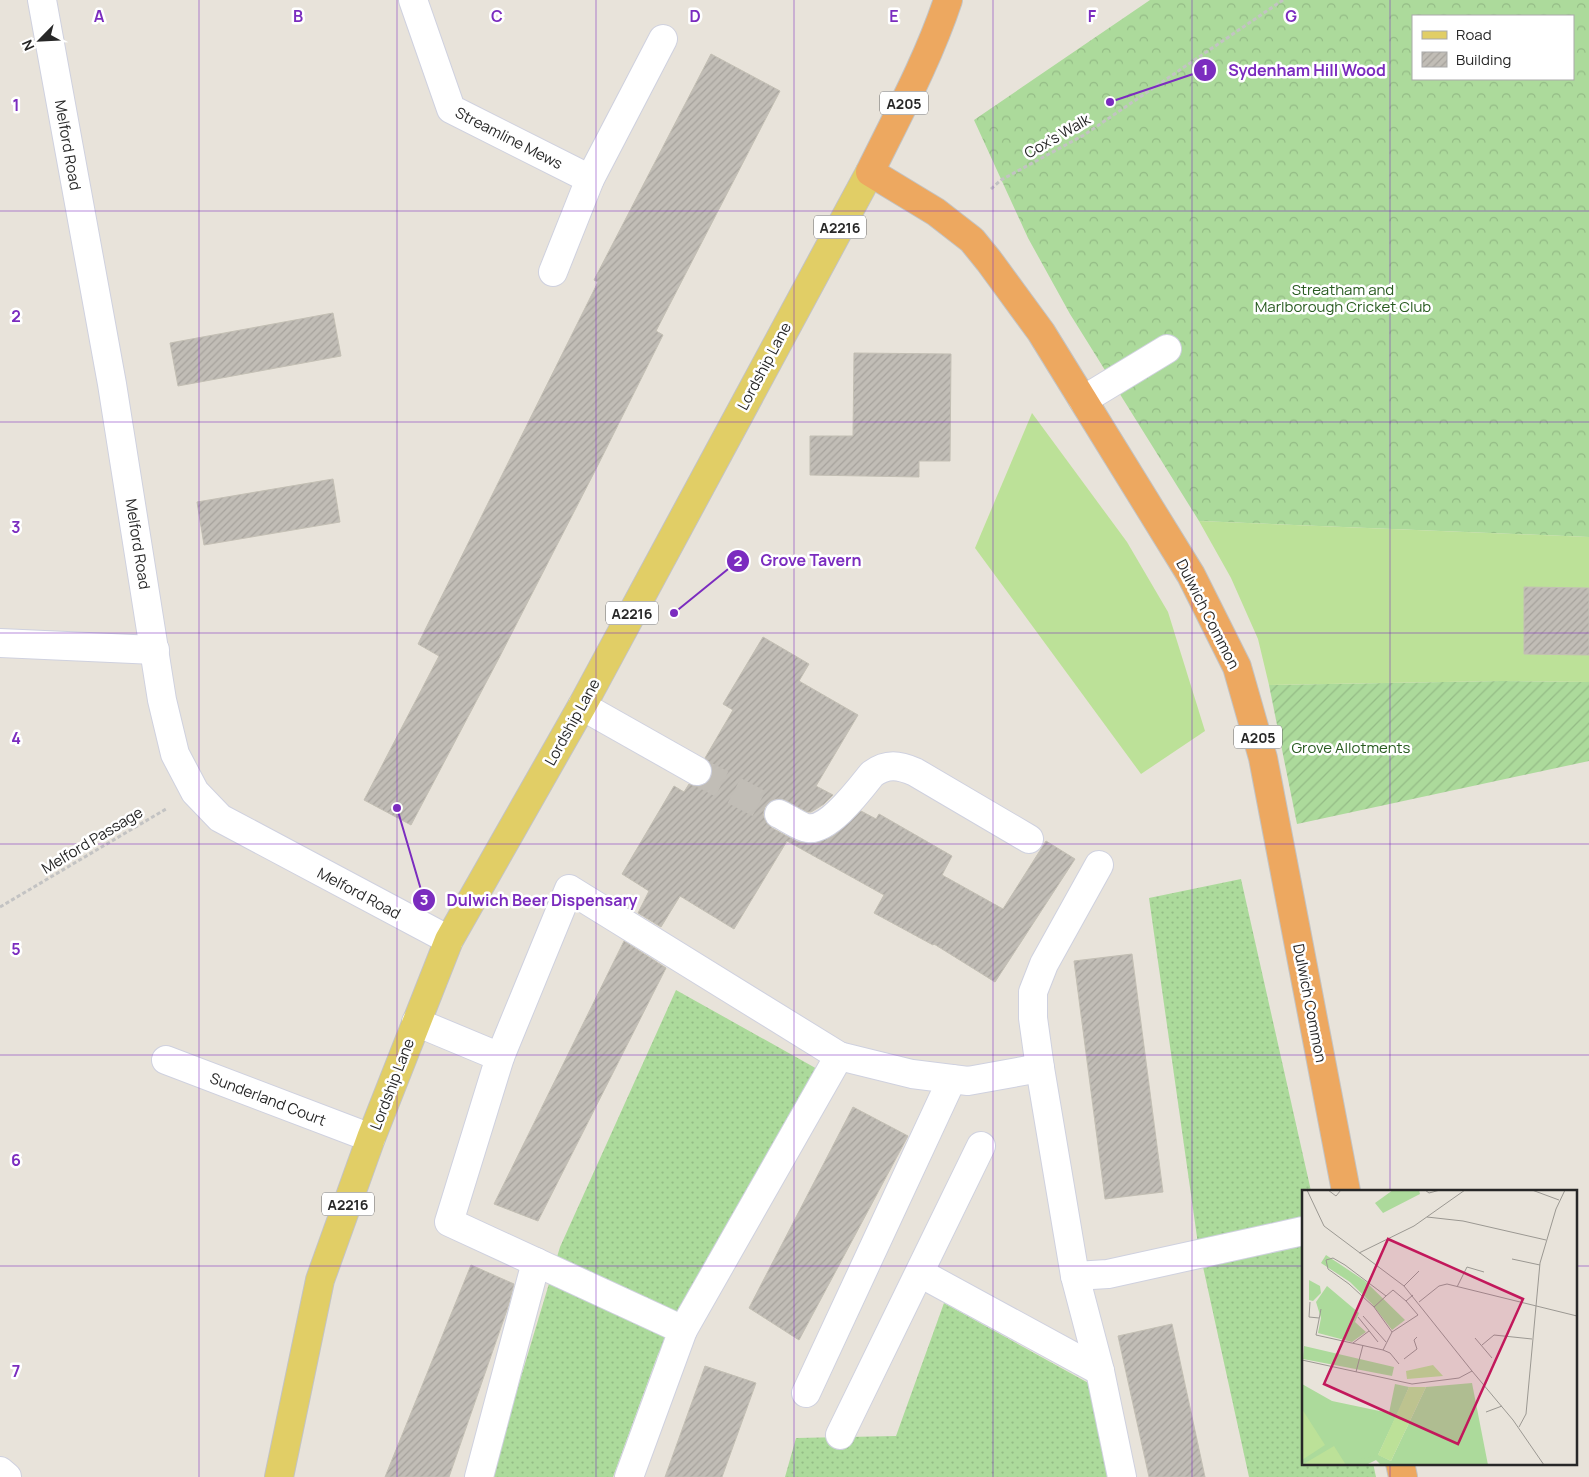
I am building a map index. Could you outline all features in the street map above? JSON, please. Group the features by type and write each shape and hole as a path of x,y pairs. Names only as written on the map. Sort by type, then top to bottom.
{"highway":[{"name":"Lordship Lane","path":"870,172 937,34 948,0"},
{"name":"Dulwich Common","path":"870,172 936,212 972,240 1041,332 1191,576 1237,667 1264,758 1346,1190"},
{"path":"1400,1464 1403,1477"}],"main road":[{"name":"Lordship Lane","path":"278,1477 320,1280 371,1138 449,940 582,706 870,172"}],"street":[{"name":"Melford Road","path":"42,0 112,384 162,700 175,754 195,792 220,818 449,940"},
{"name":"Streamline Mews","path":"412,0 451,109 590,180"},
{"path":"553,272 590,180 663,39"},
{"path":"1083,400 1168,349"},
{"path":"0,643 155,650"},
{"path":"582,706 697,771"},
{"path":"779,814 807,828 819,827 833,818 872,774 879,768 890,765 903,767 915,772 1029,839"},
{"path":"1099,865 1044,964 1033,992 1033,1018 1075,1276 1100,1371 1122,1477"},
{"path":"683,1330 449,1222 500,1057 569,890 839,1056 912,1074 968,1081 1040,1068"},
{"path":"416,1022 500,1057"},
{"path":"629,1477 683,1330 839,1056"},
{"name":"Sunderland Court","path":"166,1060 371,1138"},
{"path":"806,1393 952,1079"},
{"path":"840,1434 981,1146"},
{"path":"1075,1276 1108,1274 1302,1230"},
{"path":"479,1477 536,1262"},
{"path":"920,1273 1100,1371"},
{"path":"0,1471 7,1477"}],"path":[{"name":"Cox's Walk","path":"991,189 1001,180 1084,135 1283,0"},
{"name":"Melford Passage","path":"0,907 195,792"}],"green space":[{"name":"Streatham and Marlborough Cricket Club","path":"1150,0 1589,0 1589,537 1199,521 1070,314 1028,238 974,120"},
{"path":"1032,413 1127,542 1168,612 1205,731 1141,774 975,548"},
{"path":"1199,521 1589,537 1589,682 1501,681 1269,685 1258,639 1231,578"},
{"name":"Grove Allotments","path":"1501,681 1589,682 1589,761 1297,824 1269,685"},
{"path":"1241,879 1311,1190 1302,1190 1302,1464 1373,1464 1376,1477 1249,1477 1198,1244 1149,898"},
{"path":"676,990 819,1070 658,1354 613,1477 491,1477 560,1247"},
{"path":"944,1303 1092,1385 1107,1477 785,1477 796,1438 896,1436"}],"building":[{"path":"711,54 780,91 656,331 663,335 597,467 411,825 364,800 439,656 418,644 598,282 594,280"},
{"path":"333,313 341,356 178,386 170,343"},
{"path":"854,353 951,354 950,461 919,461 919,477 810,475 810,436 853,436"},
{"path":"333,479 340,522 204,545 197,502"},
{"path":"1524,587 1589,588 1589,655 1524,654"},
{"path":"763,637 809,664 799,681 858,715 816,786 833,795 824,804 811,812 807,812 785,800 777,799 771,801 765,807 763,815 766,822 772,828 798,842 816,843 833,836 861,811 876,819 879,814 952,856 942,875 1003,909 1046,841 1075,859 995,982 934,944 874,913 884,895 787,841 734,929 680,896 661,927 638,913 649,891 622,874 674,786 684,792 689,784 698,787 710,779 713,770 705,758 733,710 723,704"},
{"path":"624,941 666,968 538,1221 494,1204"},
{"path":"1132,954 1163,1192 1105,1199 1074,961"},
{"path":"853,1107 908,1136 799,1340 749,1308"},
{"path":"471,1265 514,1284 508,1307 449,1477 385,1477"},
{"path":"1172,1324 1205,1477 1149,1477 1118,1336"},
{"path":"705,1366 756,1383 722,1477 665,1477"}],"tunnel":[{"path":"697,771 779,814"}],"place":[{"name":"Sydenham Hill Wood","path":"1110,102"},
{"name":"Grove Tavern","path":"674,613"},
{"name":"Dulwich Beer Dispensary","path":"397,808"}]}
